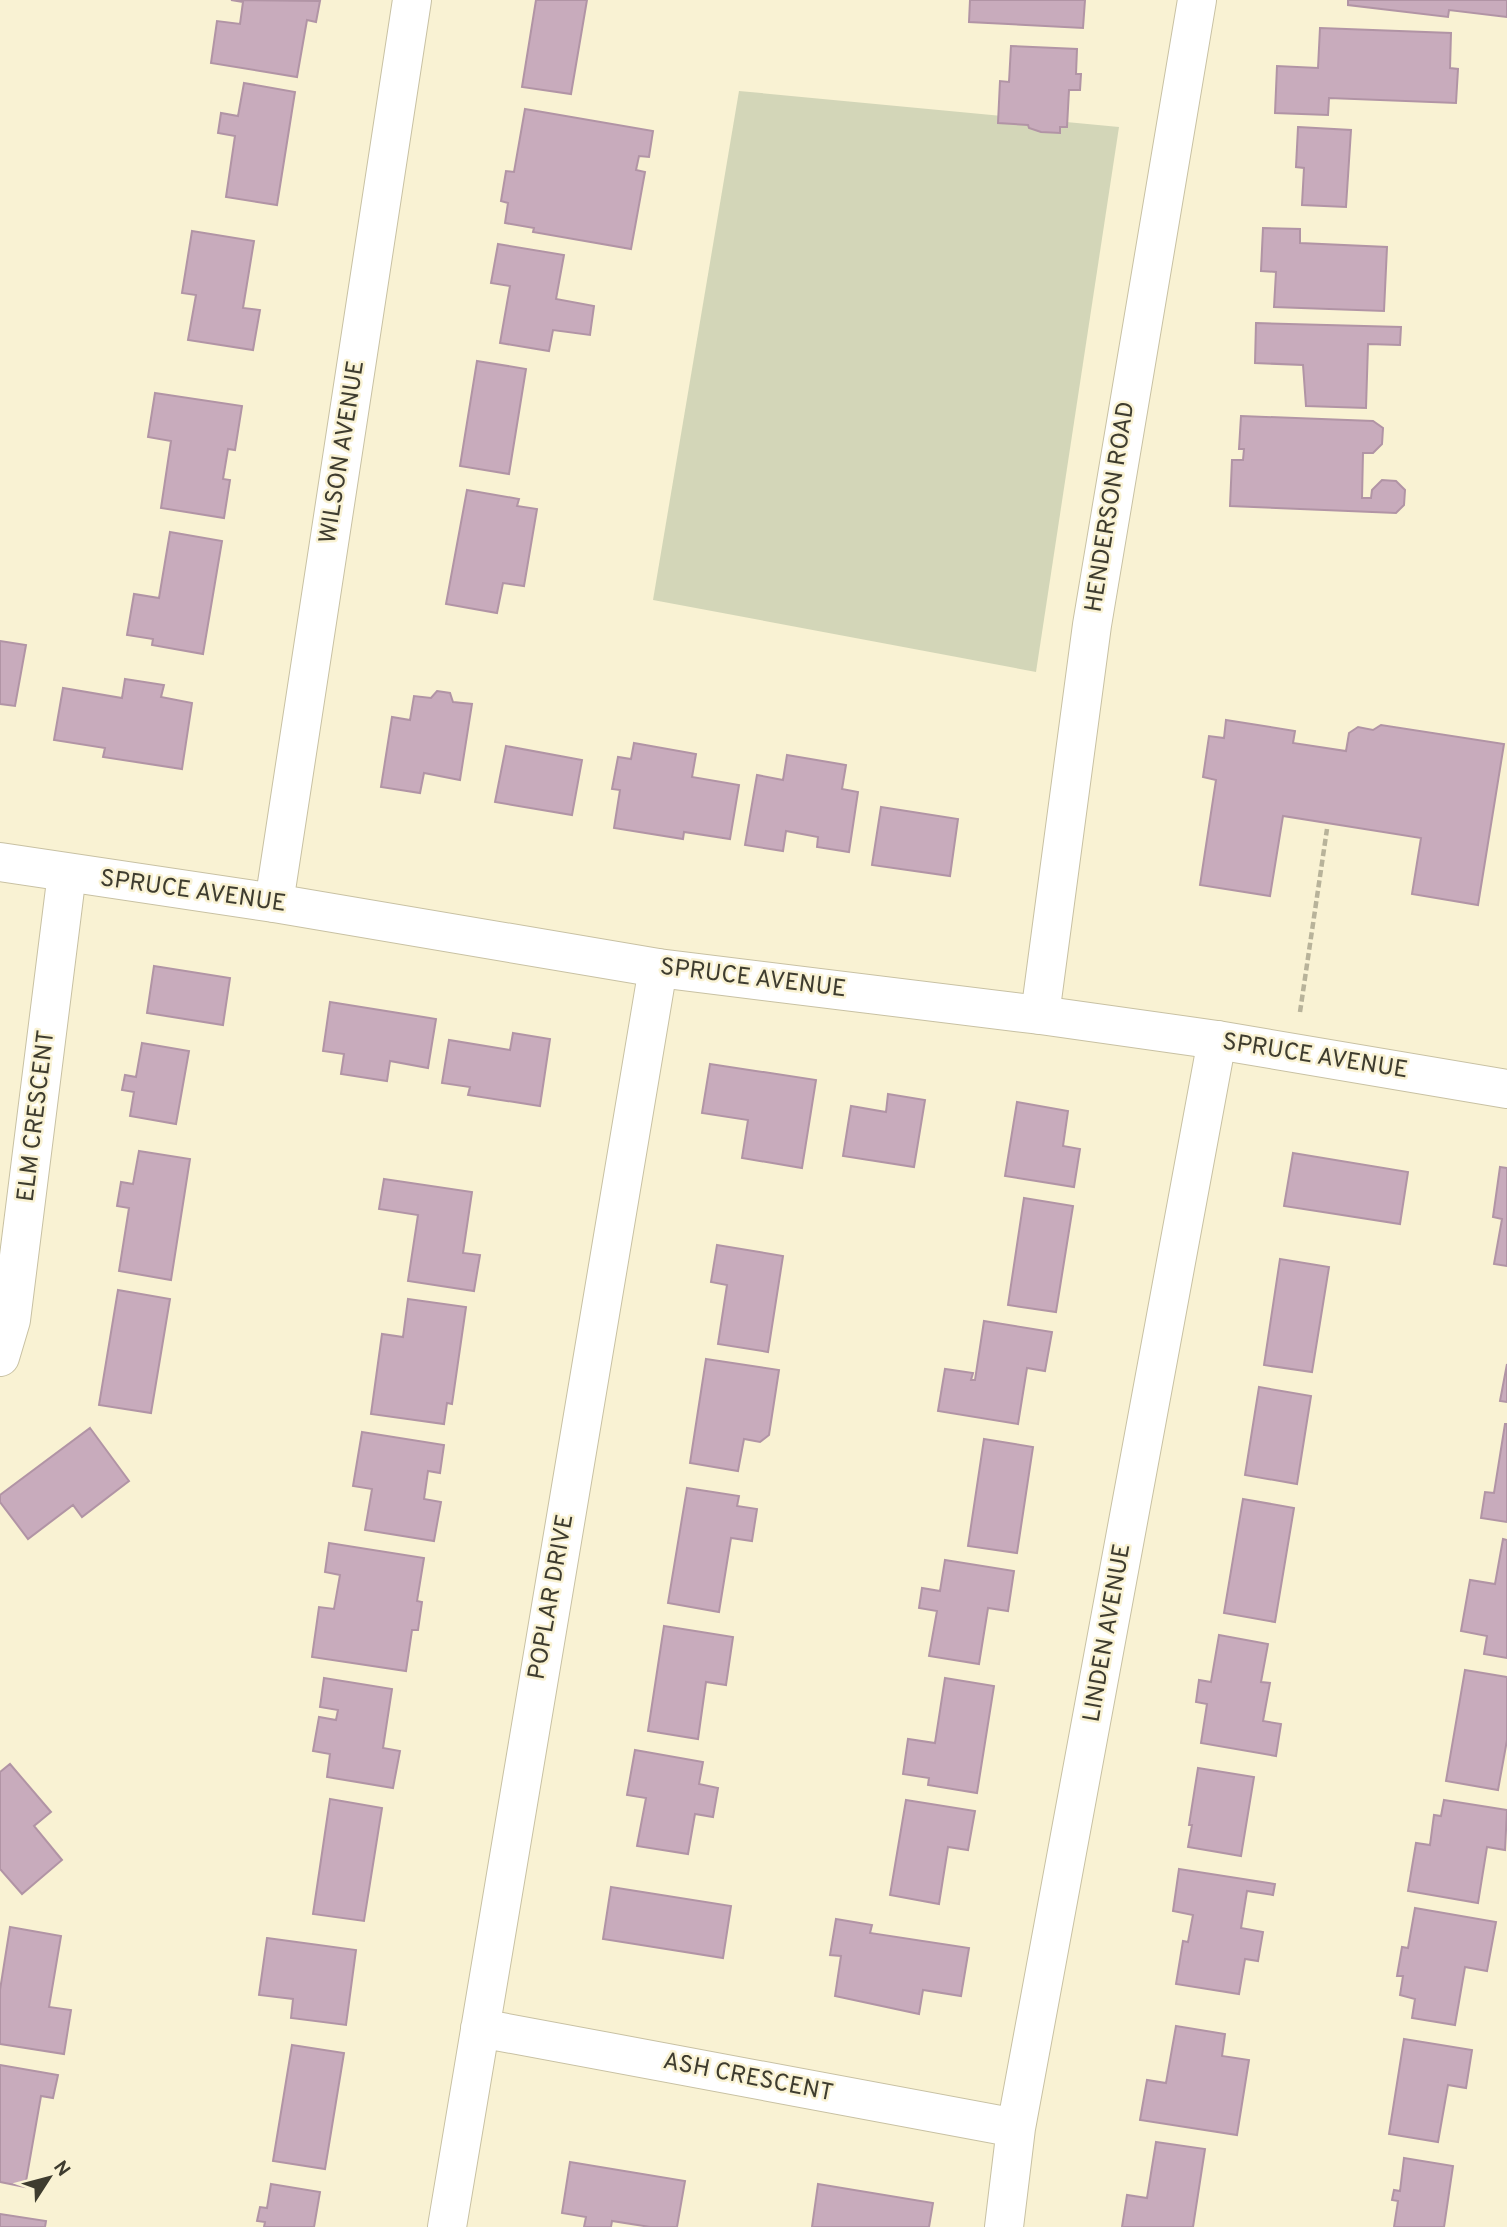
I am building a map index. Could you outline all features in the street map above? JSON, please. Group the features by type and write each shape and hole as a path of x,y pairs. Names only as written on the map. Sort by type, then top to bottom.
{"street":[{"name":"WILSON AVENUE","path":"274,903 412,0"},
{"name":"HENDERSON ROAD","path":"1040,1015 1094,613 1197,0"},
{"name":"SPRUCE AVENUE","path":"0,862 274,903 658,968 1040,1015 1217,1040 1507,1088"},
{"name":"ELM CRESCENT","path":"0,1357 11,1320 67,873"},
{"name":"POPLAR DRIVE","path":"447,2227 658,968"},
{"name":"LINDEN AVENUE","path":"1004,2227 1016,2128 1217,1040"},
{"name":"ASH CRESCENT","path":"480,2028 1016,2128"}],"path":[{"path":"1300,1012 1326,829"}],"green space":[{"path":"739,91 1119,127 1036,672 653,600"}],"building":[{"path":"231,0 320,1 316,22 307,20 297,77 211,63 217,21 240,24 243,2"},
{"path":"536,0 587,0 571,94 522,87"},
{"path":"970,0 1085,0 1083,28 969,22"},
{"path":"1348,0 1507,0 1507,17 1449,10 1448,17 1348,5"},
{"path":"1320,28 1451,33 1450,68 1458,69 1456,103 1329,98 1328,115 1275,113 1277,66 1318,68"},
{"path":"1011,46 1077,49 1076,74 1081,74 1080,90 1069,90 1067,127 1060,127 1060,133 1041,132 1029,128 1028,125 998,123 1000,81 1009,82"},
{"path":"244,83 295,92 277,205 226,197 235,136 218,133 221,113 238,116"},
{"path":"525,109 653,131 649,157 639,156 636,170 645,172 631,249 533,232 534,228 505,223 508,203 501,201 506,171 514,172"},
{"path":"1298,127 1351,130 1346,207 1302,205 1304,168 1296,167"},
{"path":"1263,228 1300,229 1300,243 1387,247 1384,311 1274,307 1276,272 1261,271"},
{"path":"192,231 254,241 243,308 260,310 253,350 188,340 196,295 182,293"},
{"path":"498,244 564,255 556,299 594,306 590,335 553,330 549,351 500,343 510,286 491,283"},
{"path":"1256,323 1401,327 1400,345 1368,344 1366,408 1306,406 1303,365 1255,363"},
{"path":"477,361 526,369 509,474 460,466"},
{"path":"155,393 242,406 235,450 228,449 223,479 230,480 224,518 161,508 171,441 148,437"},
{"path":"1241,416 1373,421 1383,428 1382,444 1373,453 1363,453 1362,498 1371,498 1372,490 1382,480 1396,481 1405,490 1404,505 1396,513 1230,506 1232,460 1243,460 1244,449 1239,449"},
{"path":"467,490 519,499 517,506 537,509 524,586 503,583 497,613 446,604"},
{"path":"170,532 222,541 203,654 152,645 153,639 127,635 134,594 159,598"},
{"path":"0,641 26,645 15,706 0,704"},
{"path":"125,679 164,685 161,697 192,703 182,769 103,757 105,748 54,740 63,688 122,698"},
{"path":"437,691 450,693 453,702 472,704 460,780 424,773 420,793 381,787 392,717 410,720 414,696 431,698"},
{"path":"1226,720 1295,731 1293,743 1346,751 1349,733 1358,727 1373,730 1381,725 1504,744 1478,905 1412,894 1421,838 1283,816 1270,896 1200,885 1216,780 1203,777 1209,736 1224,738"},
{"path":"634,743 696,754 692,777 739,785 730,839 684,832 683,839 614,828 620,790 612,789 618,757 631,759"},
{"path":"506,746 582,760 572,815 495,802"},
{"path":"787,755 846,765 842,789 858,792 849,852 817,847 818,837 786,831 783,851 745,845 757,775 783,780"},
{"path":"881,807 958,819 950,876 872,865"},
{"path":"154,966 230,978 223,1025 147,1013"},
{"path":"330,1002 436,1019 428,1068 390,1061 387,1081 341,1074 344,1054 323,1051"},
{"path":"513,1033 550,1039 540,1106 468,1095 470,1087 442,1083 449,1040 510,1050"},
{"path":"142,1043 189,1051 176,1124 130,1116 134,1092 122,1090 125,1075 136,1077"},
{"path":"710,1064 816,1080 802,1168 742,1158 748,1120 702,1113"},
{"path":"888,1094 925,1100 914,1167 843,1156 851,1106 886,1112"},
{"path":"1017,1102 1068,1111 1063,1146 1080,1149 1074,1187 1005,1176"},
{"path":"139,1151 190,1159 171,1280 119,1271 129,1208 117,1206 121,1182 133,1184"},
{"path":"1293,1153 1408,1172 1400,1224 1284,1206"},
{"path":"1500,1167 1507,1168 1507,1266 1494,1264 1502,1219 1493,1217"},
{"path":"384,1179 472,1192 463,1253 480,1255 474,1291 408,1281 418,1215 379,1209"},
{"path":"1024,1198 1073,1206 1056,1312 1008,1305"},
{"path":"717,1245 783,1256 768,1352 718,1344 727,1285 711,1282"},
{"path":"1280,1259 1329,1267 1312,1372 1264,1365"},
{"path":"118,1290 170,1299 151,1413 99,1405"},
{"path":"408,1299 466,1307 452,1404 447,1403 444,1424 371,1414 382,1334 403,1337"},
{"path":"984,1321 1052,1332 1045,1371 1027,1368 1018,1424 938,1411 945,1369 973,1373 971,1380 975,1380"},
{"path":"706,1359 779,1370 769,1435 760,1442 744,1439 738,1471 690,1463"},
{"path":"1507,1364 1507,1402 1500,1401"},
{"path":"1259,1387 1311,1396 1297,1484 1245,1475"},
{"path":"1505,1424 1507,1522 1481,1518 1485,1492 1494,1493"},
{"path":"90,1428 129,1481 82,1517 73,1505 28,1539 0,1502 0,1495"},
{"path":"362,1432 444,1445 440,1473 428,1471 424,1499 441,1502 434,1541 365,1530 372,1489 353,1486"},
{"path":"984,1439 1033,1447 1017,1553 968,1546"},
{"path":"687,1488 739,1496 737,1506 757,1509 752,1541 731,1538 719,1612 668,1603"},
{"path":"1243,1499 1294,1508 1275,1622 1224,1613"},
{"path":"1503,1539 1507,1540 1507,1658 1484,1654 1487,1636 1461,1631 1470,1580 1495,1584"},
{"path":"329,1543 424,1558 417,1601 422,1602 418,1630 412,1630 406,1671 312,1657 319,1607 334,1609 340,1575 325,1572"},
{"path":"945,1560 1014,1571 1008,1611 988,1608 979,1664 929,1656 937,1611 919,1608 922,1588 940,1591"},
{"path":"664,1626 733,1637 726,1685 706,1682 698,1739 648,1731"},
{"path":"1219,1635 1268,1644 1261,1682 1270,1683 1263,1721 1281,1724 1276,1756 1201,1743 1207,1704 1196,1702 1199,1680 1211,1682"},
{"path":"1465,1670 1507,1677 1507,1740 1498,1790 1446,1781"},
{"path":"324,1678 392,1689 383,1748 400,1751 393,1788 327,1777 330,1754 313,1751 319,1717 336,1720 338,1710 320,1707"},
{"path":"945,1678 994,1686 977,1793 928,1785 929,1778 903,1774 908,1739 935,1743"},
{"path":"635,1750 703,1762 699,1784 718,1788 713,1817 695,1814 688,1854 637,1846 646,1798 627,1795"},
{"path":"10,1764 51,1812 34,1826 62,1860 22,1894 0,1869 0,1772"},
{"path":"1198,1768 1254,1777 1241,1856 1188,1847"},
{"path":"330,1799 382,1808 364,1921 313,1914"},
{"path":"906,1800 975,1811 968,1850 948,1847 939,1904 890,1895"},
{"path":"1444,1800 1507,1810 1505,1850 1487,1847 1478,1903 1408,1891 1416,1843 1430,1845 1434,1815 1441,1816"},
{"path":"1179,1869 1275,1884 1273,1895 1247,1891 1241,1928 1263,1932 1258,1961 1245,1959 1239,1994 1176,1984 1183,1941 1188,1942 1193,1915 1173,1911"},
{"path":"611,1887 731,1906 723,1958 603,1939"},
{"path":"1415,1908 1496,1922 1487,1971 1465,1967 1455,2025 1412,2018 1415,1999 1400,1995 1403,1976 1397,1976 1402,1947 1408,1948"},
{"path":"836,1919 872,1925 870,1933 969,1948 961,1996 923,1990 919,2014 835,1996 841,1956 830,1955"},
{"path":"10,1927 61,1936 49,2007 71,2010 64,2054 0,2044 0,1990"},
{"path":"267,1938 356,1950 346,2025 291,2018 293,1999 259,1995"},
{"path":"1176,2026 1225,2034 1222,2056 1249,2060 1237,2135 1140,2120 1147,2080 1166,2083"},
{"path":"1404,2039 1472,2050 1466,2088 1448,2085 1438,2142 1389,2134"},
{"path":"292,2045 344,2053 325,2169 273,2161"},
{"path":"0,2065 58,2075 53,2098 41,2096 25,2187 0,2182"},
{"path":"1156,2142 1205,2149 1193,2227 1122,2227 1127,2195 1147,2198"},
{"path":"1404,2158 1453,2166 1444,2227 1394,2227 1398,2201 1392,2200 1394,2190 1400,2191"},
{"path":"570,2162 685,2181 677,2227 650,2227 612,2221 611,2227 584,2227 586,2217 562,2213"},
{"path":"271,2184 320,2192 314,2227 264,2227 265,2222 257,2221 260,2207 267,2208"},
{"path":"818,2184 933,2203 929,2227 812,2227"},
{"path":"0,2214 46,2221 45,2227 0,2227"}]}
